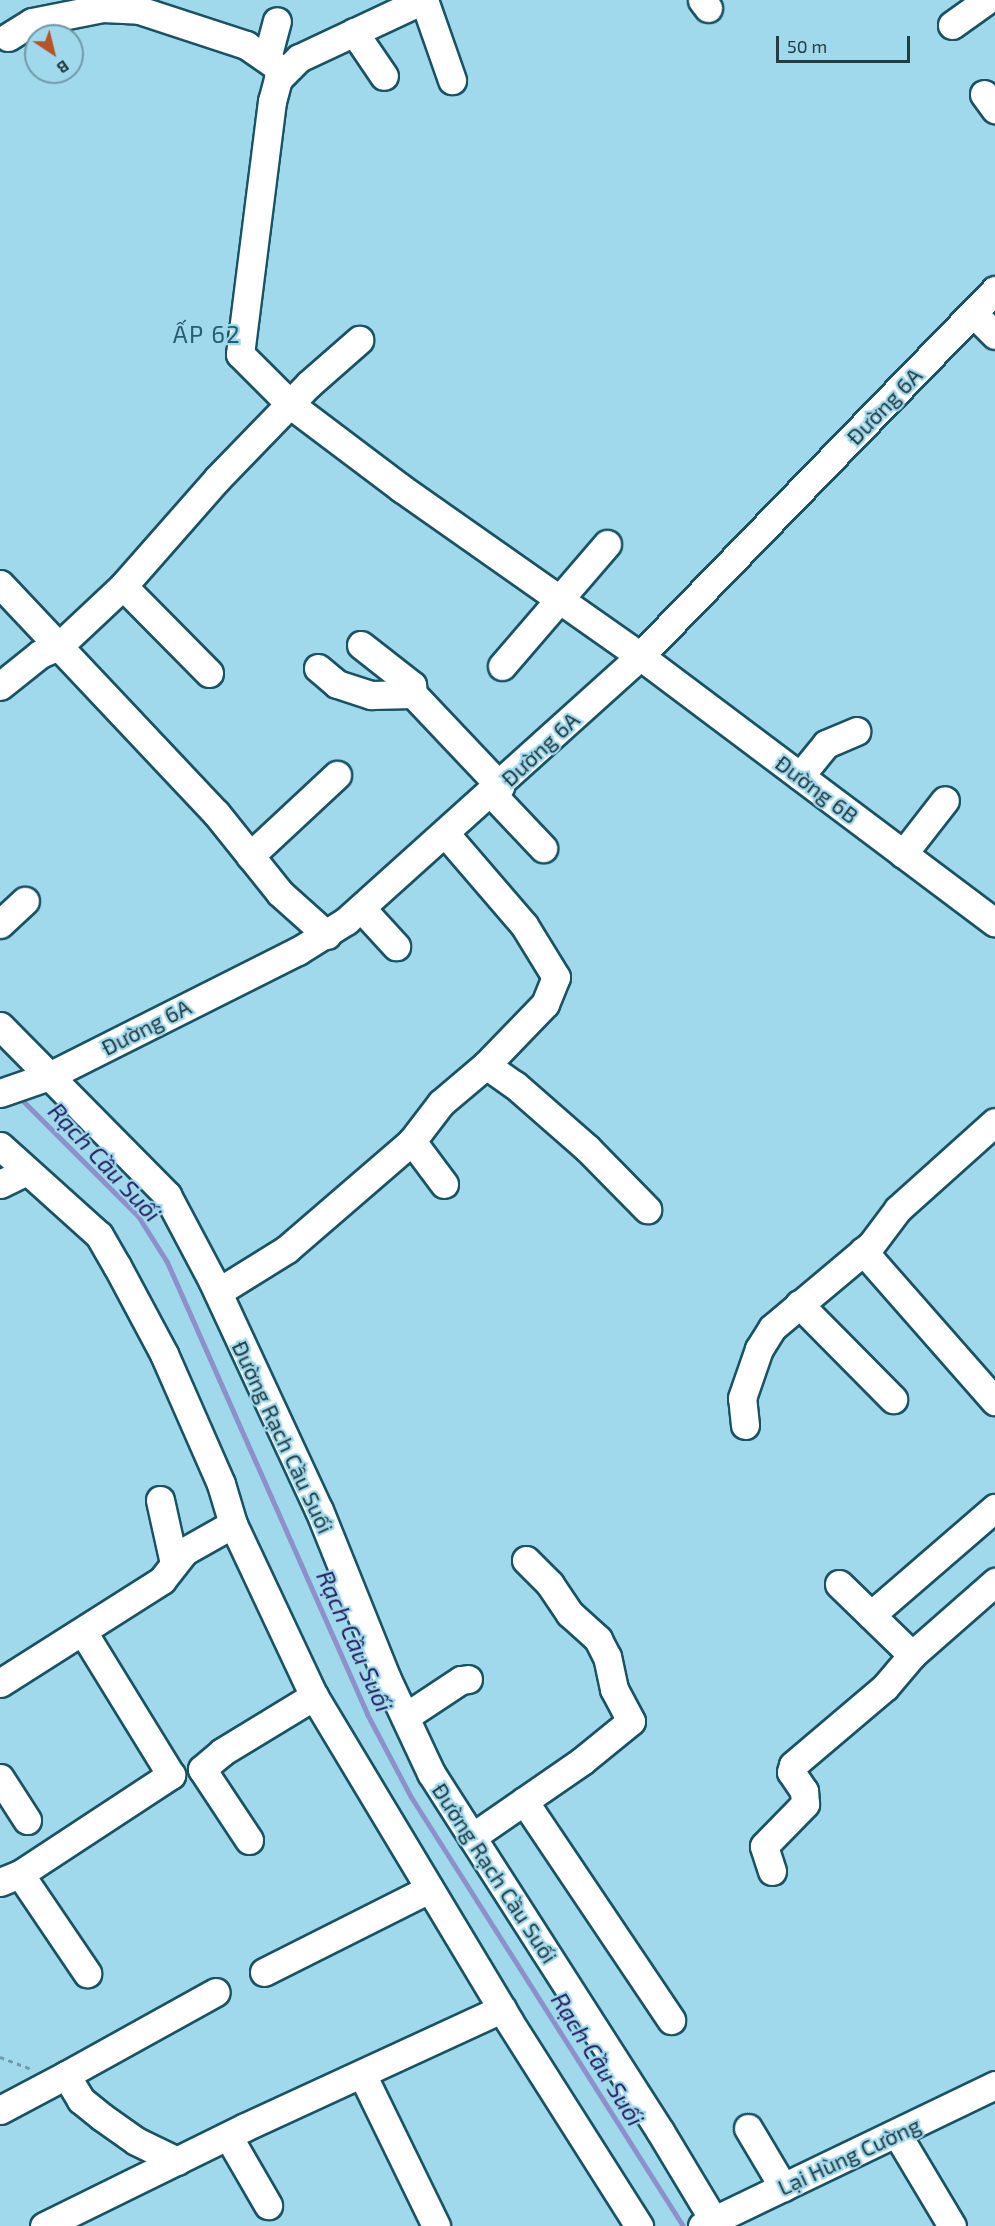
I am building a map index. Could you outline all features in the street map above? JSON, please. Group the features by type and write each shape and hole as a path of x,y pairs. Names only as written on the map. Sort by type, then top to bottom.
{"street":[{"path":"276,65 299,58 423,0 452,80"},
{"path":"952,25 987,0"},
{"path":"8,37 32,22 41,10 104,8 164,10 246,45 276,65"},
{"path":"276,65 277,21"},
{"path":"354,32 384,76"},
{"name":"Đường 6B","path":"276,65 278,78 272,101 240,354 291,405 557,601 640,656 995,923"},
{"name":"Đường 6A","path":"0,1093 45,1077 327,935 361,908 640,656 995,290"},
{"path":"973,313 995,335"},
{"path":"0,686 40,654 59,646 123,586 217,479 359,340"},
{"path":"502,666 607,544"},
{"path":"0,584 216,813 280,893 327,935"},
{"path":"123,586 208,673"},
{"path":"361,645 412,685 413,694 543,848"},
{"path":"318,668 337,684 371,695 413,694"},
{"path":"800,776 826,744 856,731"},
{"path":"250,856 337,775"},
{"path":"903,854 945,800"},
{"path":"218,1293 287,1249 412,1141 441,1103 486,1065 545,1004 556,977 524,925 445,833"},
{"path":"0,924 25,901"},
{"path":"361,908 396,946"},
{"name":"Đường Rạch Cầu Suối","path":"0,1026 45,1077 167,1195 218,1293 318,1510 431,1773 710,2224"},
{"path":"486,1065 515,1085 587,1148 647,1209"},
{"path":"745,1425 742,1398 759,1348 772,1328 863,1251 898,1209 995,1122"},
{"path":"412,1141 444,1184"},
{"path":"0,1146 99,1236 117,1266 164,1354 221,1484 233,1524 314,1696 502,2009 639,2226"},
{"path":"0,1184 27,1171"},
{"path":"863,1251 995,1401"},
{"path":"799,1304 893,1399"},
{"path":"160,1500 174,1563"},
{"path":"871,1615 995,1508"},
{"path":"2,1676 83,1632 162,1580 185,1551 233,1524"},
{"path":"472,1837 631,1721 614,1689 607,1657 598,1639 570,1614 550,1584 526,1560"},
{"path":"772,1871 764,1846 805,1804 804,1791 791,1772 793,1765 885,1687 912,1655 995,1582"},
{"path":"839,1584 912,1655"},
{"path":"83,1632 171,1775 10,1878 87,1973"},
{"path":"405,1717 461,1680 468,1680"},
{"path":"249,1840 202,1769 222,1752 314,1696"},
{"path":"0,1778 27,1820"},
{"path":"524,1801 671,2020"},
{"path":"264,1972 429,1889"},
{"path":"0,2110 216,1992"},
{"path":"44,2226 228,2136 502,2009"},
{"path":"362,2074 436,2226"},
{"path":"57,2079 102,2117 136,2141 177,2161"},
{"name":"Lại Hùng Cường","path":"710,2224 995,2085"},
{"path":"748,2128 783,2187"},
{"path":"897,2134 952,2226"},
{"path":"228,2136 268,2205"}],"path":[{"path":"0,2057 57,2079"}],"waterway":[{"name":"Rạch Cầu Suối","path":"18,1096 138,1216 167,1262 367,1714 411,1797 683,2226"}],"district":[{"name":"ẤP 62","path":"207,334"}]}
